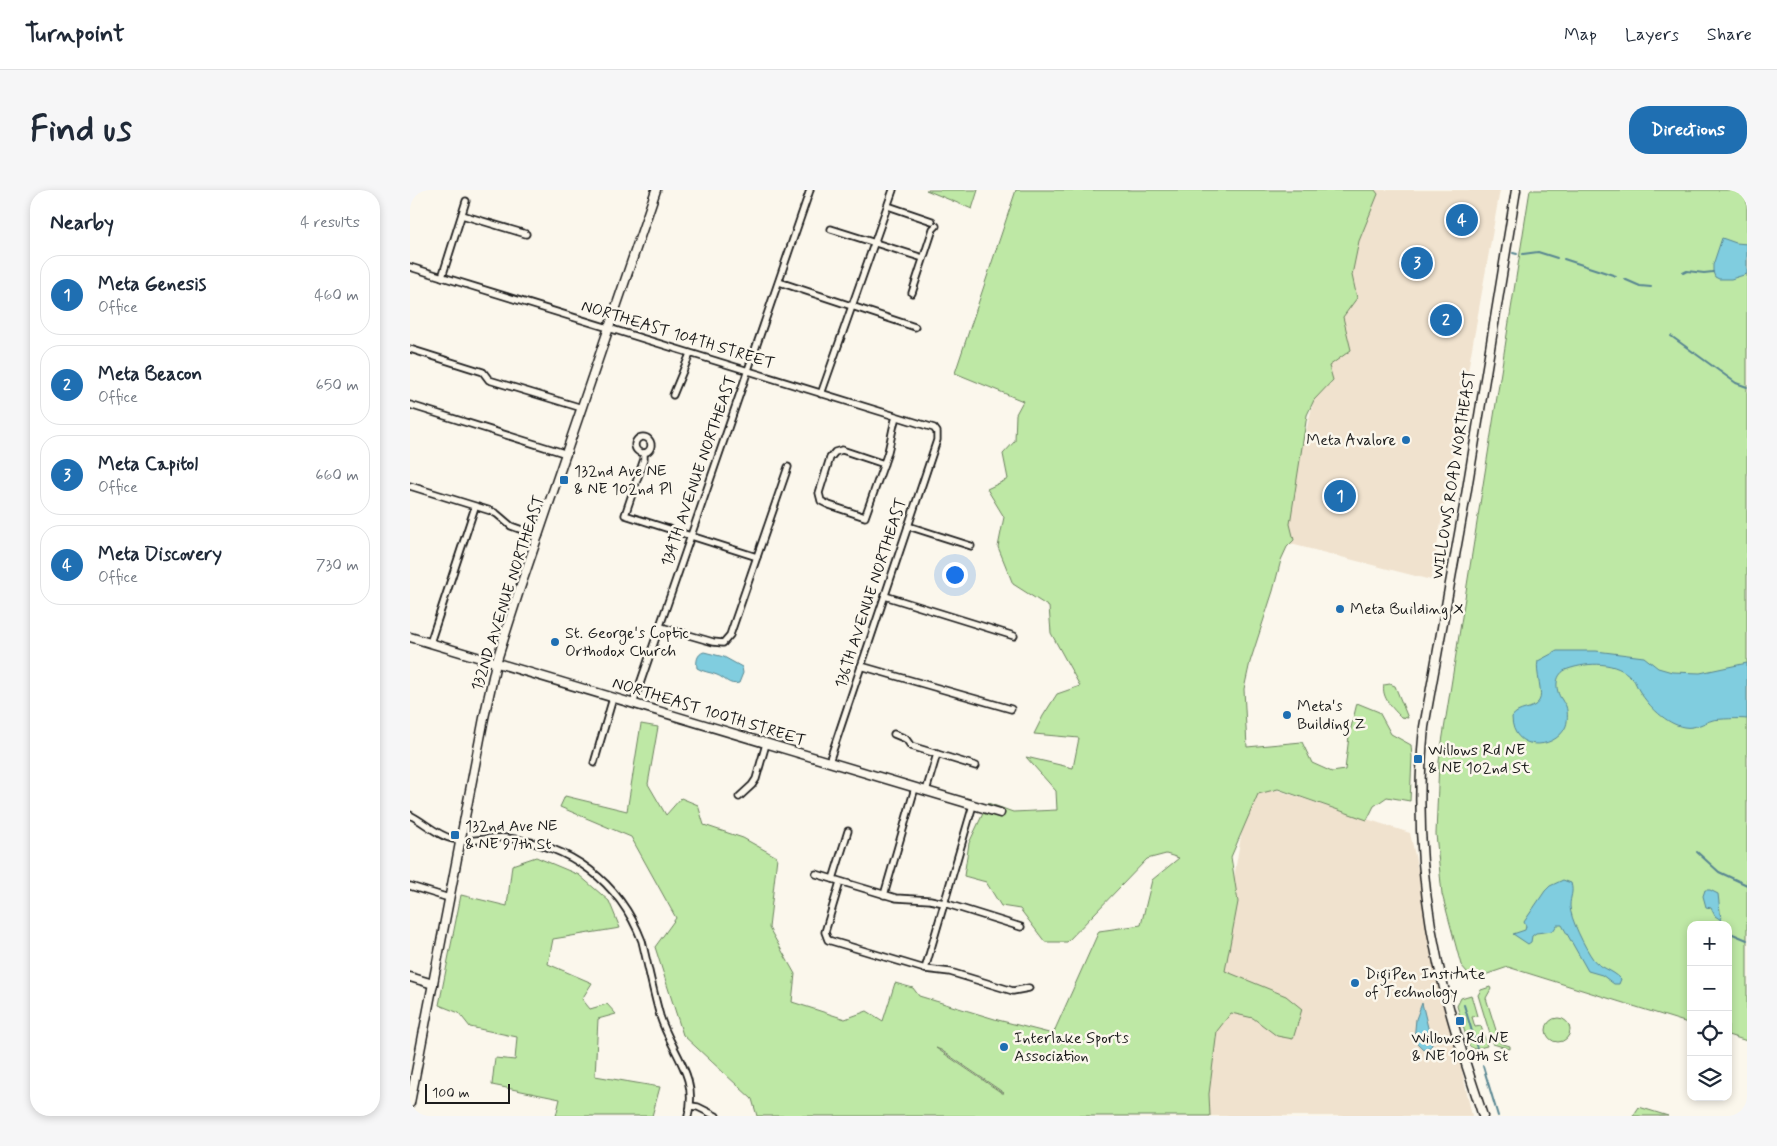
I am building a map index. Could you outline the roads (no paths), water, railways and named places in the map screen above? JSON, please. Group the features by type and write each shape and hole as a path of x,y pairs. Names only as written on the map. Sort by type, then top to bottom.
{"street":[{"name":"132ND AVENUE NORTHEAST","path":"410,1103 496,663 656,190"},
{"name":"134TH AVENUE NORTHEAST","path":"633,704 810,190"},
{"path":"821,394 893,190"},
{"name":"WILLOWS ROAD NORTHEAST","path":"1483,1116 1445,995 1432,933 1422,835 1422,749 1424,728 1466,495 1516,190"},
{"path":"442,277 466,201"},
{"path":"888,206 934,224 912,294"},
{"path":"462,215 526,234"},
{"path":"831,229 923,258"},
{"name":"NORTHEAST 104TH STREET","path":"410,267 896,416 934,428 936,432"},
{"path":"779,282 915,328"},
{"path":"410,349 483,372 489,380 582,408"},
{"path":"673,395 690,354"},
{"path":"487,376 492,372"},
{"path":"410,406 567,454"},
{"path":"884,464 842,450 835,452 830,458 819,493 821,501 829,506 866,517 884,464 896,416"},
{"name":"136TH AVENUE NORTHEAST","path":"829,762 937,440 936,432"},
{"path":"644,453 644,459 625,515 757,557"},
{"path":"661,627 714,642 723,643 730,635 788,467"},
{"path":"410,486 497,514 511,526 539,536"},
{"path":"430,643 475,506"},
{"path":"908,526 971,546"},
{"path":"884,596 1014,636"},
{"name":"NORTHEAST 100TH STREET","path":"410,637 1000,813"},
{"path":"861,666 1011,709"},
{"path":"594,763 613,698"},
{"path":"894,734 906,739 911,746 976,766"},
{"path":"739,797 752,786 756,779 766,744"},
{"path":"926,791 937,754"},
{"path":"884,895 915,788"},
{"path":"925,969 973,805"},
{"path":"410,815 448,838 460,841 506,838 525,841 561,852 576,860 605,882 618,896 629,912 642,941 664,1027 688,1076 691,1090 691,1106 688,1116"},
{"path":"833,879 848,831"},
{"path":"816,874 896,898 930,900 944,903 1021,927"},
{"path":"840,882 825,932 828,940 925,969 950,972 1013,991 1029,988"},
{"path":"410,886 449,898"},
{"path":"410,977 432,984"},
{"path":"691,1106 703,1109 716,1116"}],"water":[{"path":"1722,238 1736,243 1747,244 1747,274 1731,279 1715,277 1713,265"},
{"path":"1557,651 1596,651 1644,657 1658,668 1672,672 1700,673 1747,663 1747,719 1713,720 1692,727 1677,725 1665,718 1648,703 1626,672 1602,664 1593,664 1568,669 1560,674 1558,678 1559,696 1566,706 1567,714 1566,726 1560,735 1543,743 1534,744 1526,742 1519,737 1514,728 1512,717 1539,701 1541,693 1538,661"},
{"path":"704,652 724,657 742,667 743,673 739,683 730,683 717,675 697,668 698,658"},
{"path":"1563,880 1571,883 1571,911 1575,925 1586,948 1595,962 1621,979 1619,984 1614,984 1602,975 1588,971 1562,925 1557,925 1553,931 1536,933 1528,944 1513,934 1525,930 1524,922 1545,891 1550,886"},
{"path":"1705,890 1718,894 1721,920 1715,916 1711,908 1706,907 1703,896"},
{"path":"1422,1003 1432,1044 1431,1047 1423,1049 1414,1040 1416,1019"}],"waterway":[{"path":"1523,254 1538,252 1557,258"},
{"path":"1513,253 1517,254"},
{"path":"1564,259 1616,276"},
{"path":"1683,273 1687,271 1713,272"},
{"path":"1624,279 1640,286 1651,287"},
{"path":"1671,336 1736,383 1747,387"},
{"path":"1697,852 1719,872 1747,885"},
{"path":"1732,934 1747,940"},
{"path":"1464,1005 1477,1048"},
{"path":"1483,1066 1498,1116"}],"place":[{"name":"Meta Discovery","path":"1462,220"},
{"name":"Meta Capitol","path":"1417,263"},
{"name":"Meta Beacon","path":"1446,320"},
{"name":"Meta Avalore","path":"1406,440"},
{"name":"132nd Ave NE & NE 102nd Pl","path":"564,480"},
{"name":"Meta Genesis","path":"1340,496"},
{"name":"Meta Building X","path":"1340,609"},
{"name":"St. George's Coptic Orthodox Church","path":"555,642"},
{"name":"Meta's Building Z","path":"1287,715"},
{"name":"Willows Rd NE & NE 102nd St","path":"1418,759"},
{"name":"132nd Ave NE & NE 97th St","path":"455,835"},
{"name":"DigiPen Institute of Technology","path":"1355,983"},
{"name":"Willows Rd NE & NE 100th St","path":"1460,1021"},
{"name":"Interlake Sports Association","path":"1004,1047"}]}
